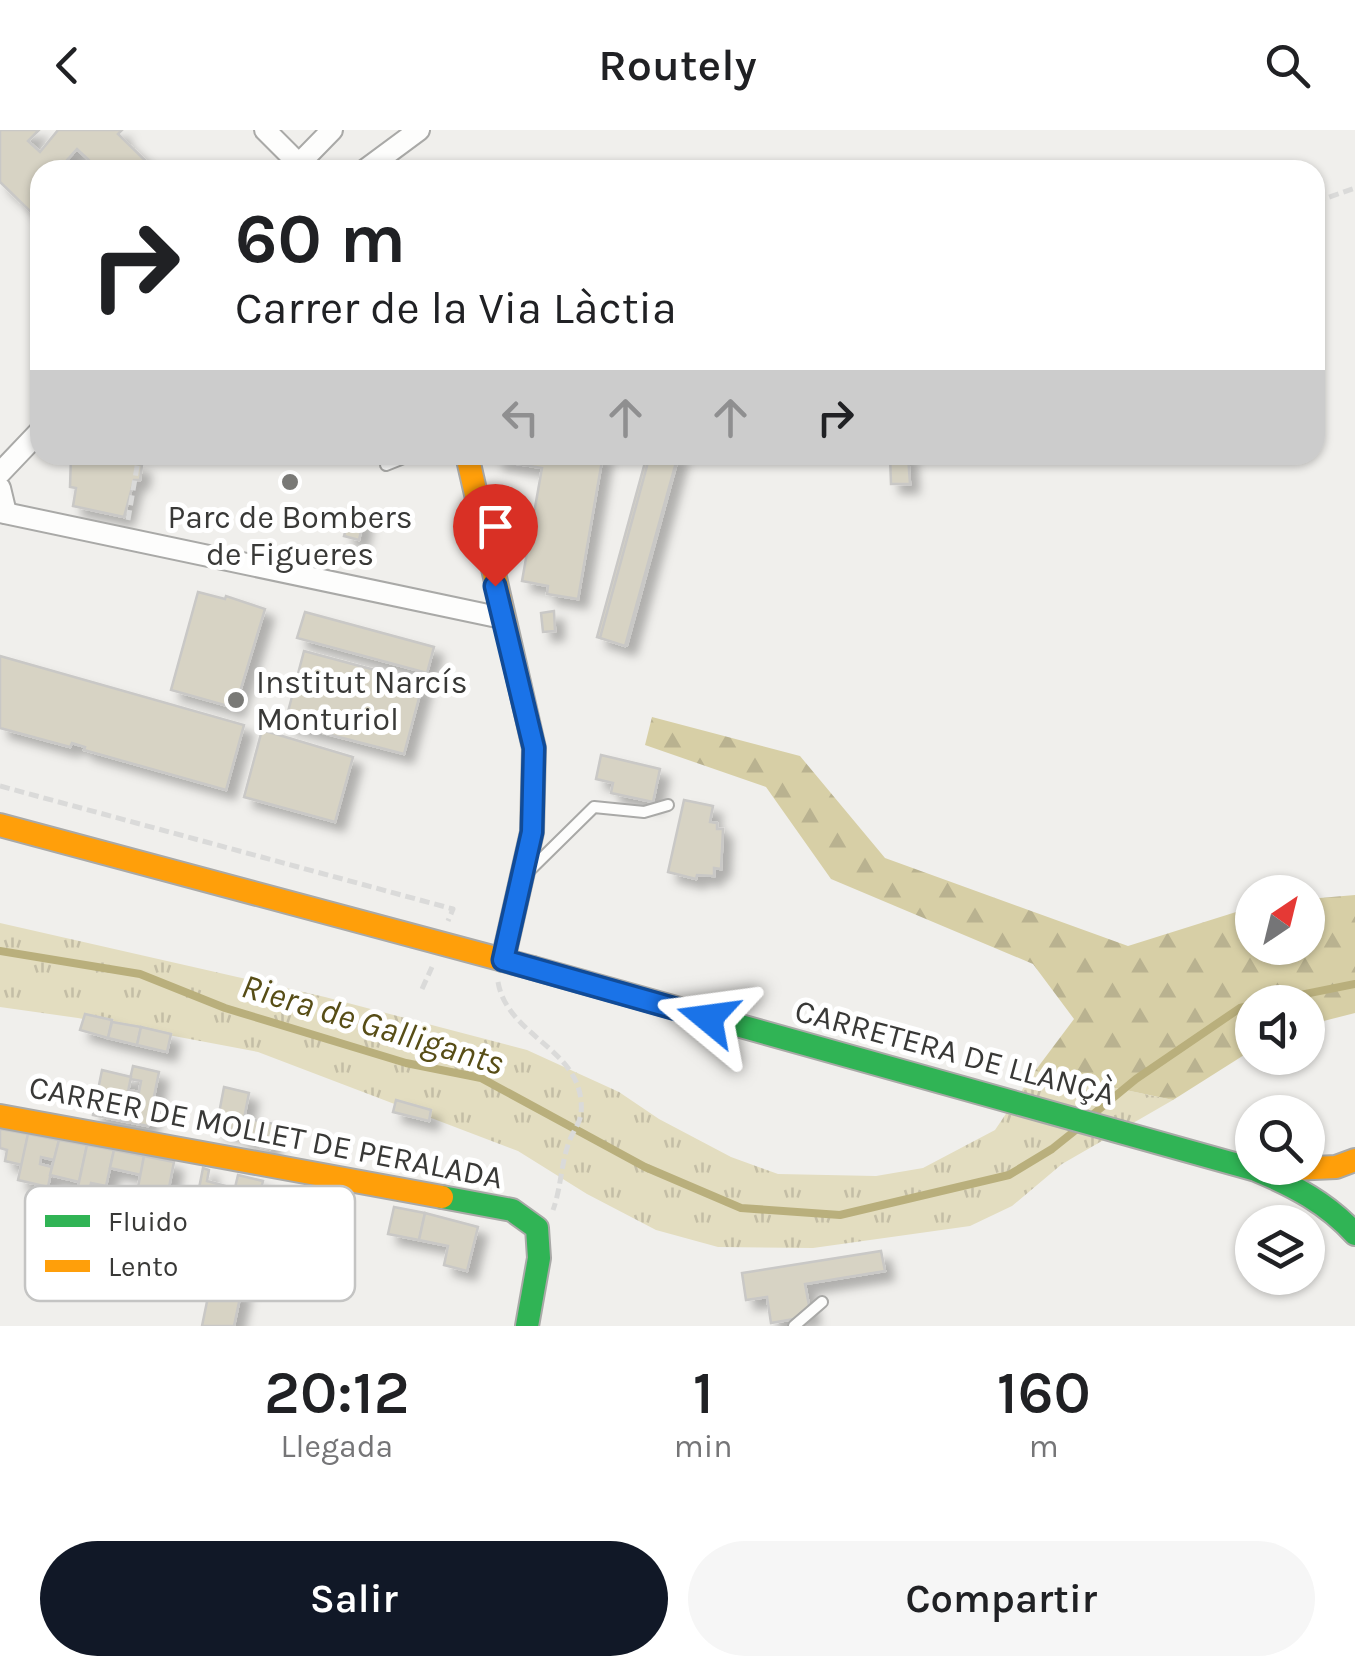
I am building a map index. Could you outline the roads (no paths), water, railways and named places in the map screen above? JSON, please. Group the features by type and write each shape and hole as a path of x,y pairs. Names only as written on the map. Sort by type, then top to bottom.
{"street":[{"path":"265,130 290,160"},
{"path":"303,160 332,130"},
{"path":"378,160 418,130"},
{"path":"0,473 30,442"},
{"path":"469,465 534,748 532,832 500,969"},
{"path":"0,488 3,512 502,618"},
{"name":"CARRETERA DE LLANÇÀ","path":"0,825 446,934 500,969 1014,1102 1235,1164"},
{"name":"CARRER DE MOLLET DE PERALADA","path":"0,1116 512,1210 537,1228 538,1258 527,1326"},
{"name":"CARRETERA DE LLANÇÀ","path":"1325,1168 1355,1160"},
{"name":"CARRETERA DE LLANÇÀ","path":"1291,1185 1312,1194 1338,1214 1355,1234"}],"lane":[{"path":"522,878 594,807 644,812 668,805"},
{"path":"794,1326 822,1302"}],"waterway":[{"name":"Riera de Galligants","path":"0,951 140,974 225,1008 406,1063 481,1078 645,1167 741,1208 840,1215 1009,1175 1077,1129"},
{"name":"Riera de Galligants","path":"1325,990 1355,984"},
{"name":"Riera de Galligants","path":"1091,1116 1136,1079 1235,1011"}],"place":[{"name":"Parc de Bombers de Figueres","path":"290,482"},
{"name":"Institut Narcís Monturiol","path":"236,700"}]}
